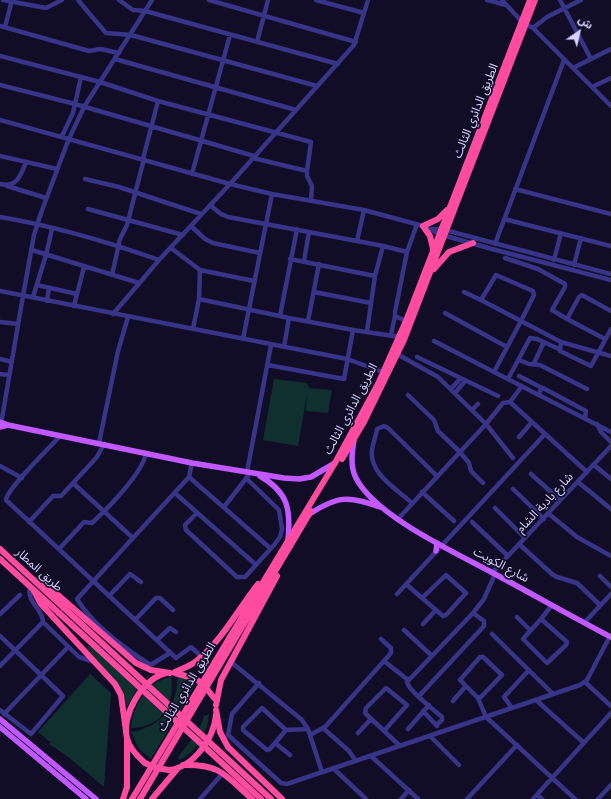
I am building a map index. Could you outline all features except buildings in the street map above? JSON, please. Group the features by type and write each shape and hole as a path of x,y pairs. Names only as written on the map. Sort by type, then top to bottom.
{"highway":[{"name":"الطريق الدائري الثالث","path":"140,799 283,560 354,437 397,354 431,274 450,207 527,25 530,0"},
{"name":"الطريق الدائري الثالث","path":"132,799 335,462 383,372 400,337 433,251 527,25 535,0"},
{"path":"433,251 430,236 420,225 438,219 450,207"},
{"path":"431,274 450,252 473,244"},
{"name":"طريق المطار","path":"0,549 271,799"},
{"name":"طريق المطار","path":"0,560 261,799"},
{"path":"127,739 136,755 144,763 156,768 170,770 180,766 194,757 206,742 214,724 219,685 268,595 283,560"},
{"path":"126,731 130,713 140,691 152,679 189,666 202,657 275,562"},
{"path":"37,582 64,599 136,663 151,670 196,679 204,685 214,698 222,736 228,747 282,799"},
{"path":"32,589 41,604 119,690 127,739 127,781 123,799"},
{"path":"152,799 180,766 205,765 215,768 223,773 249,798"}],"main road":[{"path":"1,424 250,473 299,480 311,477 335,462"},
{"name":"شارع الكويت","path":"354,437 352,462 356,479 362,488 383,508 439,544 584,623 611,636"},
{"path":"250,473 273,484 282,494 290,514 288,540"},
{"name":"شارع الكويت","path":"308,515 329,502 345,498 362,500 383,508"},
{"path":"436,551 439,544"},
{"path":"0,719 96,799"},
{"path":"0,727 52,768 86,799"}],"street":[{"path":"3,0 46,8 62,0"},
{"path":"78,0 106,33 131,35 317,86"},
{"path":"119,0 133,10 145,11 338,64"},
{"path":"1,424 32,250 38,223 46,198 69,138 84,107 152,0"},
{"path":"209,0 356,42"},
{"path":"257,42 268,0"},
{"path":"316,0 364,13"},
{"path":"113,314 139,283 230,184 356,42 368,0"},
{"path":"487,0 506,5"},
{"path":"502,0 611,106"},
{"path":"560,0 591,60"},
{"path":"527,25 581,0"},
{"path":"11,1 2,27 89,52 100,49 119,53"},
{"path":"192,174 230,35"},
{"path":"573,68 611,49"},
{"path":"0,56 100,82 158,101 208,115 276,131 311,142 307,171 307,176 312,186 311,200"},
{"path":"115,59 296,110"},
{"path":"495,244 564,60"},
{"path":"62,136 74,113 81,77"},
{"path":"592,87 611,78"},
{"path":"0,84 75,104 200,142 307,171"},
{"path":"112,275 118,246 128,220 158,101"},
{"path":"0,120 62,136 230,184 272,194 364,210 442,232 611,274"},
{"path":"0,156 57,170"},
{"path":"7,186 14,184 18,180 26,162"},
{"path":"85,179 201,214"},
{"path":"0,184 46,198"},
{"path":"515,189 611,214"},
{"path":"243,340 272,194"},
{"path":"210,205 224,216 383,246 407,252"},
{"path":"88,209 182,235"},
{"path":"357,241 364,210"},
{"path":"0,217 38,223 52,229 118,246 160,260"},
{"path":"504,219 611,246"},
{"path":"391,335 407,252 420,225"},
{"path":"191,226 213,243 260,253"},
{"path":"33,297 46,255 52,229"},
{"path":"280,316 296,229"},
{"path":"304,261 308,232"},
{"path":"442,232 473,244 611,280"},
{"path":"554,260 560,233"},
{"path":"574,265 581,238"},
{"path":"367,331 375,276 383,246"},
{"path":"171,248 200,270 254,281"},
{"path":"32,250 139,283"},
{"path":"290,258 375,276"},
{"path":"506,258 538,269 565,284 565,287 552,310 606,339"},
{"path":"308,321 319,264"},
{"path":"74,306 84,267"},
{"path":"193,329 199,299 200,270"},
{"path":"480,300 496,275 533,291 534,295 494,372"},
{"path":"37,285 77,294"},
{"path":"47,301 49,288"},
{"path":"0,291 243,340 347,359 383,372"},
{"path":"314,292 371,303"},
{"path":"464,292 561,342 611,356"},
{"path":"567,319 579,297 582,295 611,311"},
{"path":"199,299 353,330 400,337"},
{"path":"445,314 507,347"},
{"path":"395,316 406,321"},
{"path":"29,522 53,496 60,497 97,457 102,443 118,351 128,317"},
{"path":"284,347 290,318"},
{"path":"0,322 18,324"},
{"path":"508,379 530,338 544,342 559,349 590,366 593,365 611,329"},
{"path":"268,365 344,379 353,330"},
{"path":"434,341 611,432"},
{"path":"534,363 544,342"},
{"path":"559,349 561,342"},
{"path":"224,507 247,479 250,473 271,345"},
{"path":"397,354 430,371 451,389 496,435 498,442 513,458"},
{"path":"417,357 498,396"},
{"path":"0,359 12,362"},
{"path":"519,360 529,364 534,363 587,389"},
{"path":"0,374 9,375"},
{"path":"519,376 586,411 585,418"},
{"path":"451,389 460,378"},
{"path":"455,393 465,381"},
{"path":"398,519 486,424 503,403 510,402 522,386"},
{"path":"539,394 542,388"},
{"path":"408,395 434,420 438,431 460,452 469,463 471,472 483,483"},
{"path":"510,402 587,472"},
{"path":"472,410 478,404"},
{"path":"519,437 532,422"},
{"path":"597,424 601,432 611,442"},
{"path":"412,503 375,470 372,461 372,451 377,429 384,426 388,428 437,476"},
{"path":"439,544 519,464 545,434"},
{"path":"60,436 7,495 6,500 170,653 177,658 192,647 202,657"},
{"name":"شارع بادية الشام","path":"408,680 473,613 484,599 494,574 508,556 611,446"},
{"path":"59,550 84,522 92,523 103,511 140,469 146,453"},
{"path":"170,653 151,665 115,639 77,600 189,477 192,462"},
{"path":"594,465 611,479"},
{"path":"0,466 22,478"},
{"path":"531,474 560,500"},
{"path":"189,477 270,548"},
{"path":"197,513 185,525 186,530 237,577 245,577 282,533 279,510 247,479"},
{"path":"578,482 611,509"},
{"path":"73,483 134,538"},
{"path":"513,489 544,519"},
{"path":"422,492 454,521"},
{"path":"175,493 255,564"},
{"path":"495,508 525,538"},
{"path":"548,514 577,537 611,556"},
{"path":"472,522 508,556"},
{"path":"519,544 557,578 577,583 600,605"},
{"path":"397,594 436,551"},
{"path":"109,596 130,574 141,582"},
{"path":"406,584 422,598 436,610 445,616 465,595 465,591 446,575 422,598"},
{"path":"600,576 611,587"},
{"path":"32,589 30,598 42,617 43,622 82,660 94,662"},
{"path":"584,623 611,594"},
{"path":"0,614 20,595"},
{"path":"135,620 156,598 160,598 173,610"},
{"path":"541,619 567,642 566,645 549,662 546,662 524,641 523,638 552,605"},
{"path":"423,624 436,610"},
{"path":"419,696 484,626 484,622 473,613"},
{"path":"516,617 530,630"},
{"path":"0,666 43,622"},
{"path":"157,640 170,628 176,632"},
{"path":"404,630 431,655"},
{"path":"492,634 553,694"},
{"path":"0,636 63,696 32,734 29,734 0,710"},
{"path":"260,683 232,714 228,735 283,784 371,756 585,682 611,636"},
{"path":"310,735 323,728 392,651 382,639"},
{"path":"4,714 42,676 68,647"},
{"path":"478,698 481,697 502,675 483,657 479,658 460,679 461,683 478,698 486,717 575,799"},
{"path":"384,661 408,680 406,684 442,718 436,726"},
{"path":"231,662 260,683 300,717 308,729 322,772"},
{"path":"512,708 504,697 529,670"},
{"path":"585,682 611,706"},
{"path":"453,701 465,687"},
{"path":"384,731 406,706 406,704 389,688 384,689 366,708 365,712 371,719 400,746"},
{"path":"536,700 584,743"},
{"path":"408,729 429,705"},
{"path":"286,730 270,749 265,749 243,730 243,727 262,708 286,730 308,729"},
{"path":"423,712 440,732"},
{"path":"533,799 611,713"},
{"path":"358,733 371,719"},
{"path":"323,728 349,751 356,761"},
{"path":"430,736 459,765"},
{"path":"275,743 290,756"},
{"path":"467,799 517,745"},
{"path":"371,756 418,799"},
{"path":"333,768 366,799"},
{"path":"200,799 223,773"},
{"path":"598,799 611,785"},
{"path":"401,799 409,790"},
{"path":"537,794 542,799"}],"green space":[{"path":"274,379 307,383 309,388 332,390 328,413 306,411 307,395 298,446 263,440"},
{"path":"88,646 92,647 137,689 127,707 124,695 117,682 87,649"},
{"path":"90,674 111,693 104,787 67,756 49,744 50,742 38,732"},
{"path":"177,676 196,683 151,759 139,749 131,732 151,726 166,713 175,696"},
{"path":"171,677 171,697 164,713 151,724 131,728 132,719 138,703 143,695 155,683"},
{"path":"209,714 204,735 200,742 191,753 179,760 178,757 199,730 204,716"}]}
